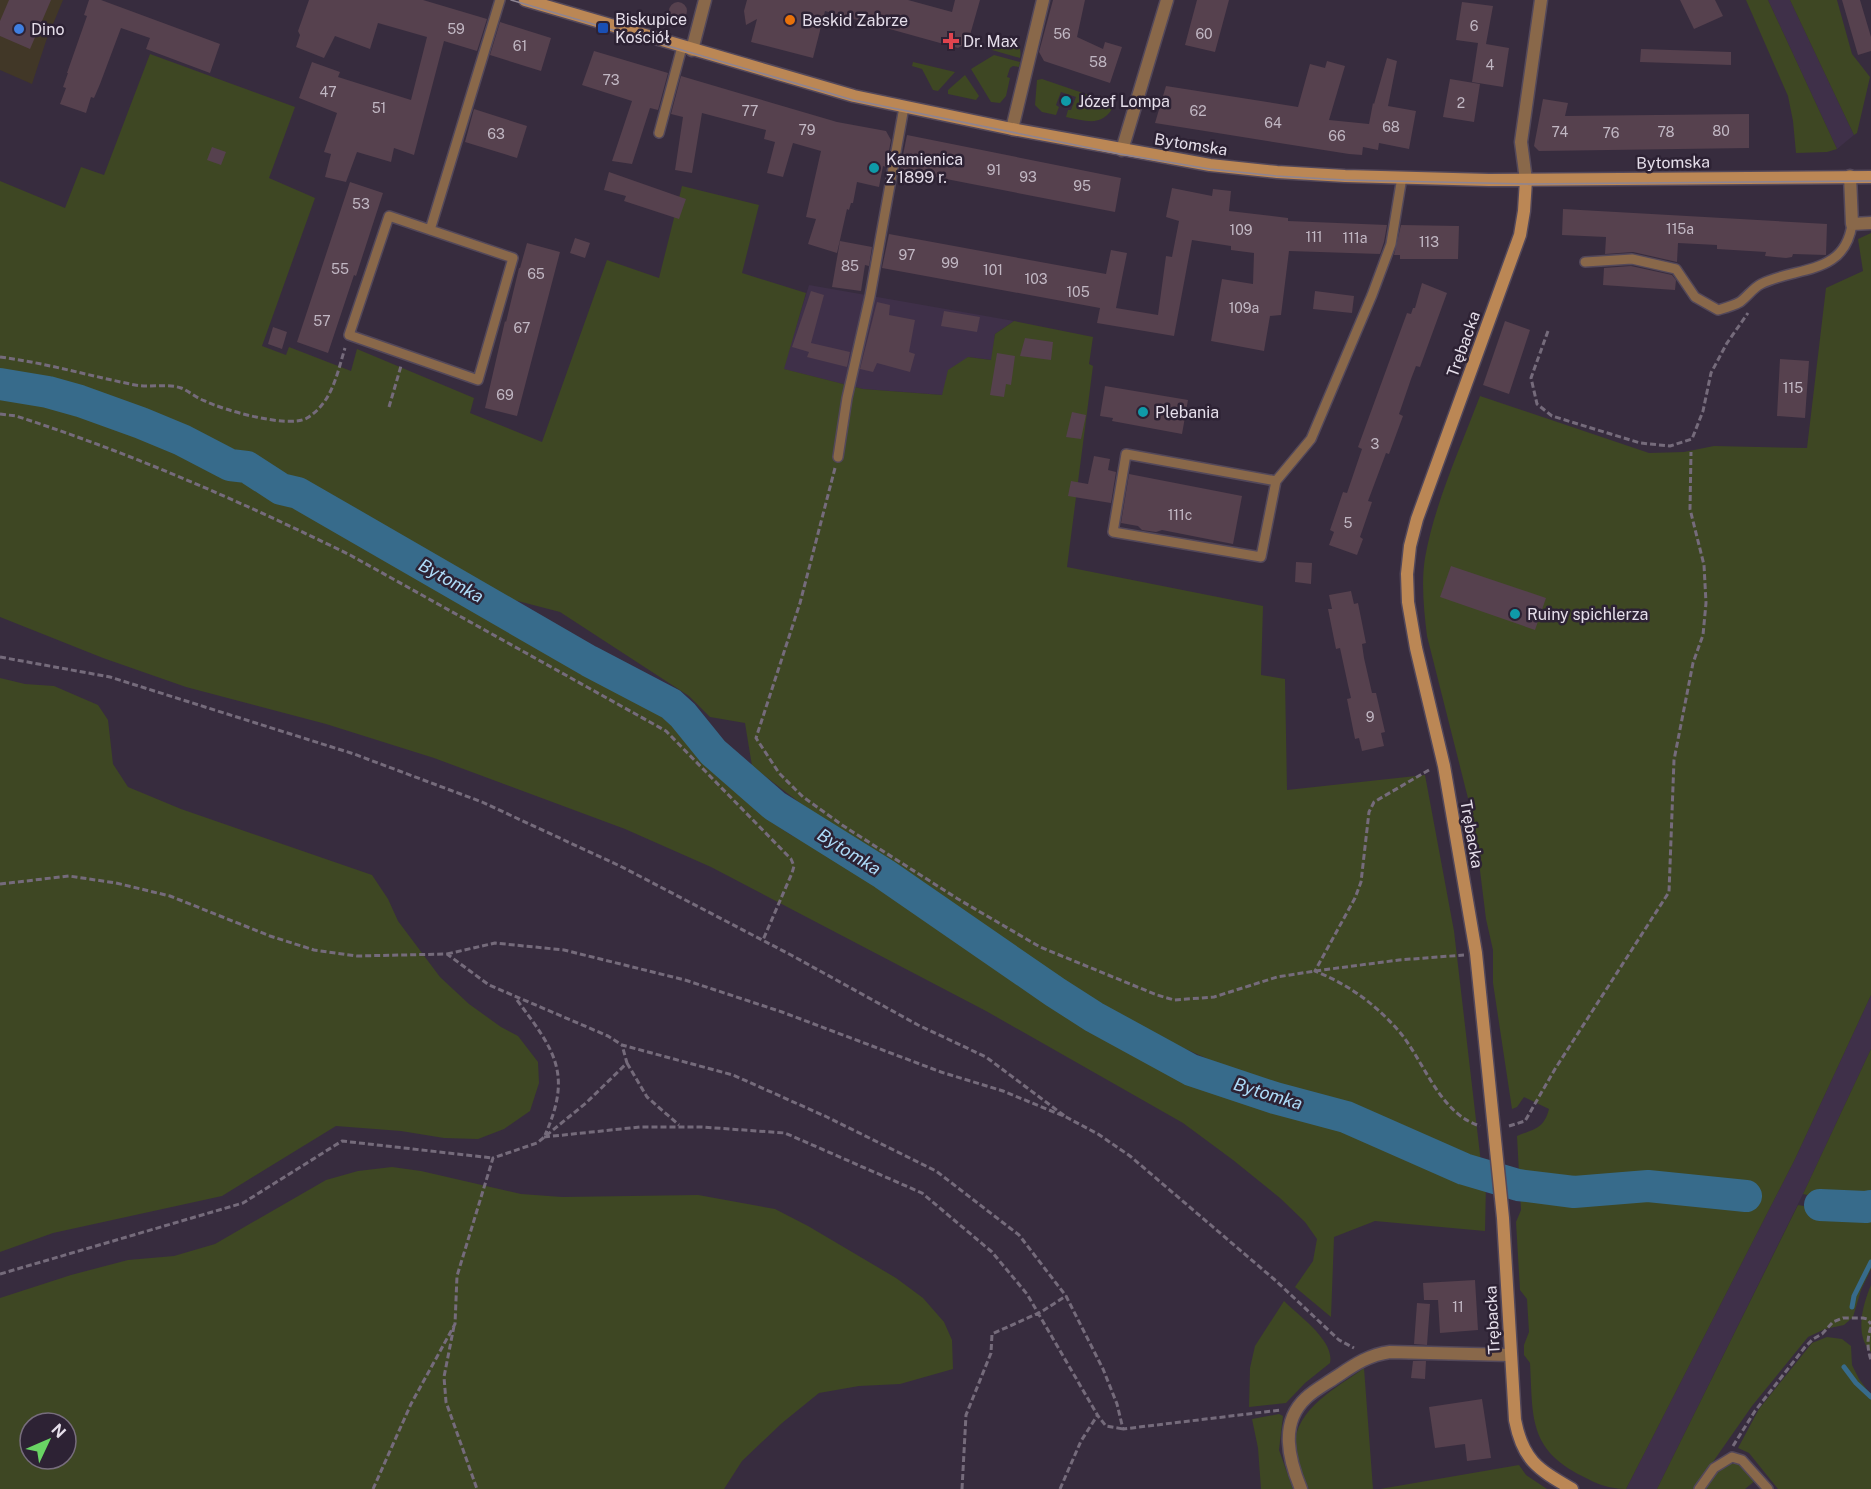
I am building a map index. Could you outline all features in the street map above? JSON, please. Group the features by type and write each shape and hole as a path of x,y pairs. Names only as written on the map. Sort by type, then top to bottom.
{"street":[{"name":"Bytomska","path":"525,0 854,96 1012,129 1210,165 1277,172 1526,180 1871,177"},
{"path":"687,48 705,0"},
{"path":"1012,129 1043,0"},
{"path":"1122,150 1167,0"},
{"path":"1526,180 1521,142 1541,0"},
{"path":"1850,176 1852,224 1871,224"},
{"name":"Trębacka","path":"1526,180 1520,235 1417,519 1410,546 1407,574 1408,602 1416,648 1444,766 1476,953 1503,1218 1515,1420 1519,1440 1530,1460 1545,1473 1572,1489"},
{"path":"1301,1489 1293,1469 1288,1446 1289,1430 1297,1408 1306,1397 1363,1359 1390,1352 1510,1355"}],"lane":[{"path":"430,230 500,0"},
{"path":"659,133 687,48"},
{"path":"838,457 847,398 870,296 904,107"},
{"path":"1276,481 1126,454 1113,532 1261,557 1276,481 1311,439 1391,244 1401,177"},
{"path":"389,216 430,230 513,258 478,380 350,335 389,216"},
{"path":"1585,262 1632,259 1676,269 1695,297 1718,310 1739,303 1760,285 1808,271 1831,261 1847,241 1852,224"},
{"path":"1699,1489 1714,1468 1732,1457 1742,1460 1768,1489"}],"path":[{"path":"1548,331 1531,378 1537,404 1552,416 1640,443 1670,446 1692,439 1703,411 1711,373 1726,342 1753,307"},
{"path":"0,357 64,368 137,385 182,388 206,402 258,418 287,422 305,420 322,407 330,395 350,335"},
{"path":"389,407 404,354"},
{"path":"0,414 16,416 109,448 308,535 360,561 666,731 791,859 794,867 792,873 763,940"},
{"path":"1315,971 1338,981 1368,999 1399,1030 1444,1099 1468,1122 1495,1131 1525,1121 1555,1069 1669,892 1674,760 1693,663 1702,635 1706,603 1704,565 1690,509 1691,452"},
{"path":"838,457 800,603 756,738 779,773 803,797 842,825 958,899 1049,951 1174,1000 1214,997 1277,977 1315,971 1476,953"},
{"path":"0,657 110,677 354,754 482,802 622,867 763,940 918,1025 986,1057 1066,1117"},
{"path":"1315,971 1355,898 1361,882 1369,812 1374,802 1428,770"},
{"path":"0,884 69,876 116,883 170,896 270,936 314,950 357,956 447,954 495,943 564,950 685,980 782,1012 941,1072 1002,1091 1066,1117 1098,1134 1130,1156 1275,1280 1339,1340 1355,1349 1376,1354"},
{"path":"447,954 489,985 516,998 592,1029 622,1045 733,1075 827,1117 936,1171 1019,1235 1066,1296 1103,1369 1117,1404 1123,1429"},
{"path":"516,998 547,1041 558,1069 559,1092 556,1111 544,1137"},
{"path":"622,1045 627,1063 647,1097 680,1127"},
{"path":"0,1274 243,1203 342,1141 493,1158 537,1143 586,1103 627,1063"},
{"path":"544,1137 640,1127 702,1126 785,1133 922,1193 992,1251 1027,1294 1098,1416 1107,1426 1123,1429 1297,1408"},
{"path":"477,1489 446,1402 444,1377 455,1324 457,1276 493,1158"},
{"path":"962,1489 966,1415 991,1353 992,1334 1038,1314 1066,1296"},
{"path":"1724,1460 1755,1411 1804,1347 1822,1334 1833,1322 1863,1318 1871,1324 1868,1350 1871,1360"},
{"path":"373,1489 411,1404 455,1324"},
{"path":"1060,1489 1081,1441 1098,1416"}],"shaded area":[{"path":"0,0 63,0 32,84 0,70"},
{"path":"1768,0 1790,0 1854,135 1837,149"},
{"path":"809,285 1014,321 995,334 992,360 968,357 943,395 863,389 783,369"},
{"path":"1871,995 1871,1049 1803,1194 1657,1489 1626,1489 1795,1159"}],"green space":[{"path":"1746,0 1768,0 1837,149 1827,152 1796,153 1788,96"},
{"path":"1790,0 1837,0 1852,54 1870,77 1857,133 1854,135"},
{"path":"1001,37 1017,43 1021,53 1020,58 992,50 995,42"},
{"path":"150,54 295,107 269,178 315,198 262,346 286,355 289,347 351,371 357,349 474,398 470,413 542,442 607,260 659,278 682,186 759,205 742,273 806,293 784,369 863,389 942,395 948,370 968,357 991,360 995,334 1014,321 1093,337 1089,364 1093,366 1067,567 1263,606 1261,675 1285,679 1287,790 1425,775 1454,931 1481,1163 1338,1104 1226,1067 1154,1035 1090,1000 861,850 752,766 745,723 710,717 689,696 560,612 514,600 414,555 366,526 323,494 199,435 88,392 0,381 0,181 65,208 81,167 104,175"},
{"path":"994,55 1020,62 1019,67 1010,68 1006,96 1000,103 991,102 971,69"},
{"path":"913,62 955,72 938,91 933,90 922,69 912,66"},
{"path":"965,75 979,96 976,100 948,94 948,90"},
{"path":"1042,79 1115,104 1110,112 1100,120 1088,121 1066,117 1076,97 1061,92 1056,105 1059,107 1056,115 1042,112 1035,105 1037,80"},
{"path":"1871,233 1871,995 1795,1159 1626,1489 1609,1487 1598,1484 1564,1466 1543,1442 1534,1415 1530,1363 1524,1355 1524,1345 1529,1332 1527,1299 1520,1290 1516,1222 1521,1210 1517,1136 1541,1124 1549,1109 1524,1097 1517,1107 1512,1109 1493,983 1493,950 1486,919 1474,822 1427,636 1423,587 1429,537 1456,456 1480,396 1649,453 1684,452 1714,446 1807,448 1826,288 1863,271 1858,239"},
{"path":"0,397 59,407 120,428 291,503 645,701 686,738 728,786 767,819 791,835 847,863 989,962 1113,1035 1192,1077 1342,1123 1403,1152 1486,1183 1485,1231 1375,1221 1334,1237 1331,1317 1295,1287 1313,1261 1317,1239 1305,1222 1280,1198 1183,1123 986,1011 711,867 625,829 434,758 326,724 186,687 103,658 0,617"},
{"path":"0,678 25,684 54,686 98,705 108,720 113,764 128,787 181,809 372,875 388,899 398,921 440,977 469,1004 518,1036 538,1062 539,1083 530,1111 504,1129 478,1139 444,1138 401,1131 336,1126 222,1196 53,1233 0,1252"},
{"path":"1871,1049 1871,1198 1837,1200 1803,1194"},
{"path":"392,1167 421,1171 521,1194 562,1197 698,1195 775,1209 896,1278 923,1298 944,1322 952,1340 953,1369 900,1384 859,1386 819,1393 782,1423 742,1461 724,1489 0,1489 0,1298 71,1275 128,1260 174,1256 215,1244 326,1180 358,1171"},
{"path":"1798,1205 1821,1209 1871,1210 1871,1269 1861,1290 1853,1317 1844,1325 1825,1329 1808,1337 1752,1406 1694,1489 1657,1489"},
{"path":"1871,1285 1871,1352 1866,1345 1861,1328 1865,1301"},
{"path":"1284,1301 1322,1338 1330,1355 1330,1363 1305,1383 1286,1403 1249,1407 1250,1368 1255,1346"},
{"path":"1827,1337 1842,1339 1851,1346 1852,1365 1871,1395 1871,1489 1778,1489 1749,1453 1738,1448 1759,1409 1812,1343"},
{"path":"1364,1368 1373,1489 1309,1489 1295,1449 1296,1435 1301,1422 1319,1401"},
{"path":"1279,1414 1283,1416 1279,1450 1293,1489 1261,1489 1258,1448 1252,1419"},
{"path":"1729,1464 1739,1464 1756,1480 1745,1489 1703,1489 1718,1469"},
{"path":"1519,1465 1526,1475 1547,1489 1380,1489"}],"building":[{"name":"Dino","path":"9,0 51,0 30,49 0,36 0,21"},
{"path":"89,0 101,0 220,44 210,73 146,49 150,38 121,28 100,84 94,98 91,97 86,113 60,104 66,88 63,87 67,73 87,16 84,15"},
{"path":"309,0 423,0 487,19 477,51 444,41 414,155 394,148 391,162 357,152 346,182 325,177 331,154 324,152 337,113 299,98 312,62 340,72 338,77 411,100 427,37 378,23 370,49 335,36 324,58 296,47 300,35 298,31"},
{"path":"747,0 908,0 952,12 955,0 980,0 968,42 958,48 825,11 813,58 751,42 757,19 746,25 744,11"},
{"path":"1053,0 1085,0 1077,37 1103,49 1105,42 1122,47 1110,83 1044,61 1039,52"},
{"path":"1197,0 1229,0 1215,52 1185,45"},
{"path":"1680,0 1715,0 1723,16 1694,29"},
{"path":"1842,0 1860,0 1871,37 1871,51 1858,55"},
{"path":"678,2 684,5 687,11 684,17 678,20 672,17 669,11 672,5"},
{"path":"1462,2 1493,6 1486,44 1509,48 1503,87 1472,82 1478,43 1456,40"},
{"path":"500,22 551,38 541,71 490,55"},
{"path":"1641,49 1731,52 1731,65 1640,62"},
{"path":"594,51 668,73 658,110 650,108 632,164 612,161 632,101 582,85"},
{"path":"1387,58 1397,61 1388,106 1416,111 1409,149 1379,143 1378,150 1363,147 1362,155 1349,154 1155,123 1166,86 1298,107 1310,64 1325,68 1327,61 1345,66 1329,120 1369,124"},
{"path":"681,76 837,122 886,131 891,140 886,167 883,166 879,187 857,182 853,203 849,210 847,209 837,253 808,244 816,219 806,217 821,151 793,143 783,177 767,173 775,142 764,139 766,130 702,113 692,173 675,170 683,117 671,114"},
{"path":"1450,79 1480,84 1474,122 1443,117"},
{"path":"1543,99 1568,103 1565,116 1749,114 1749,148 1539,151 1534,146"},
{"path":"474,109 527,126 517,158 465,142"},
{"path":"907,135 1121,178 1115,212 900,170"},
{"path":"212,147 226,152 221,165 207,160"},
{"path":"609,172 686,199 679,219 624,201 626,196 604,190"},
{"path":"350,182 383,193 328,353 297,342"},
{"path":"1172,188 1212,196 1213,189 1231,191 1229,211 1288,218 1288,221 1387,225 1384,242 1380,254 1289,251 1281,315 1270,316 1264,351 1211,341 1222,279 1253,284 1254,253 1231,250 1231,246 1192,240 1174,336 1097,323 1100,308 882,268 889,234 1106,274 1111,250 1127,253 1116,308 1158,315 1166,256 1172,257 1179,221 1166,217"},
{"path":"1563,209 1827,224 1826,255 1793,254 1792,257 1786,258 1765,256 1766,252 1717,249 1717,245 1678,243 1677,262 1633,252 1605,254 1606,237 1562,235"},
{"path":"1401,225 1459,226 1458,259 1400,259 1400,255 1394,255"},
{"path":"575,238 590,243 585,258 570,253"},
{"path":"840,241 872,247 869,266 865,265 861,291 832,287"},
{"path":"527,243 560,252 517,416 485,408 505,321"},
{"path":"1631,266 1672,275 1676,280 1675,290 1603,285 1604,268"},
{"path":"1422,283 1447,293 1420,367 1416,366 1411,379 1399,414 1403,416 1368,501 1372,502 1360,537 1363,539 1357,555 1329,545 1334,532 1330,530 1343,492 1347,493 1362,449 1358,447 1407,313 1411,314 1415,308"},
{"path":"811,291 824,295 811,343 850,352 847,367 807,357 809,352 792,347"},
{"path":"1315,291 1354,296 1352,313 1313,309"},
{"path":"877,302 890,305 889,315 915,320 909,352 915,354 910,372 877,363 873,372 860,369"},
{"path":"944,311 980,317 977,332 941,326"},
{"path":"1505,321 1530,330 1509,394 1483,385"},
{"path":"273,327 287,332 282,349 268,344"},
{"path":"1025,338 1053,342 1051,360 1020,356"},
{"path":"997,353 1015,356 1011,385 1006,384 1004,397 990,395"},
{"path":"1780,359 1809,361 1805,418 1777,416"},
{"name":"Plebania","path":"1105,386 1188,400 1182,434 1112,421 1113,418 1100,416"},
{"path":"1072,412 1086,415 1081,439 1066,437"},
{"path":"1094,456 1110,459 1108,470 1116,472 1111,503 1068,496 1071,481 1088,484"},
{"path":"1129,474 1242,496 1233,544 1162,530 1156,532 1142,530 1138,526 1121,523"},
{"path":"1296,562 1312,563 1311,584 1295,582"},
{"name":"Ruiny spichlerza","path":"1451,566 1546,598 1535,630 1440,597"},
{"path":"1351,591 1354,604 1358,603 1366,643 1362,644 1364,658 1372,693 1376,693 1385,732 1381,733 1384,746 1362,751 1359,738 1355,739 1347,699 1351,698 1340,648 1336,649 1328,609 1332,609 1329,595"},
{"path":"1475,1280 1478,1330 1440,1333 1438,1300 1424,1300 1423,1283"},
{"path":"1417,1303 1430,1304 1427,1345 1414,1344"},
{"path":"1413,1361 1426,1361 1425,1379 1411,1378"},
{"path":"1482,1399 1491,1458 1467,1461 1465,1444 1435,1448 1429,1407"}],"waterway":[{"name":"Bytomka","path":"0,384 48,392 80,401 182,440 230,465 247,467 281,489 298,493 589,661 671,704 713,752 775,806 884,874 1094,1017 1191,1070 1275,1098 1346,1117 1464,1169 1518,1185 1574,1192 1648,1186 1746,1196"},
{"name":"Bytomka","path":"1820,1205 1871,1206"},
{"path":"1852,1307 1854,1296 1871,1262"},
{"path":"1844,1367 1871,1397"}],"tram line":[{"path":"511,0 853,100 1120,154 1210,169 1345,180 1526,184 1871,181"}],"place":[{"name":"Beskid Zabrze","path":"790,20"},
{"name":"Biskupice Kościół","path":"603,28"},
{"name":"Dino","path":"19,29"},
{"name":"Dr. Max","path":"951,41"},
{"name":"Józef Lompa","path":"1066,101"},
{"name":"Kamienica z 1899 r.","path":"874,168"},
{"name":"Plebania","path":"1143,412"},
{"name":"Ruiny spichlerza","path":"1515,614"}]}
